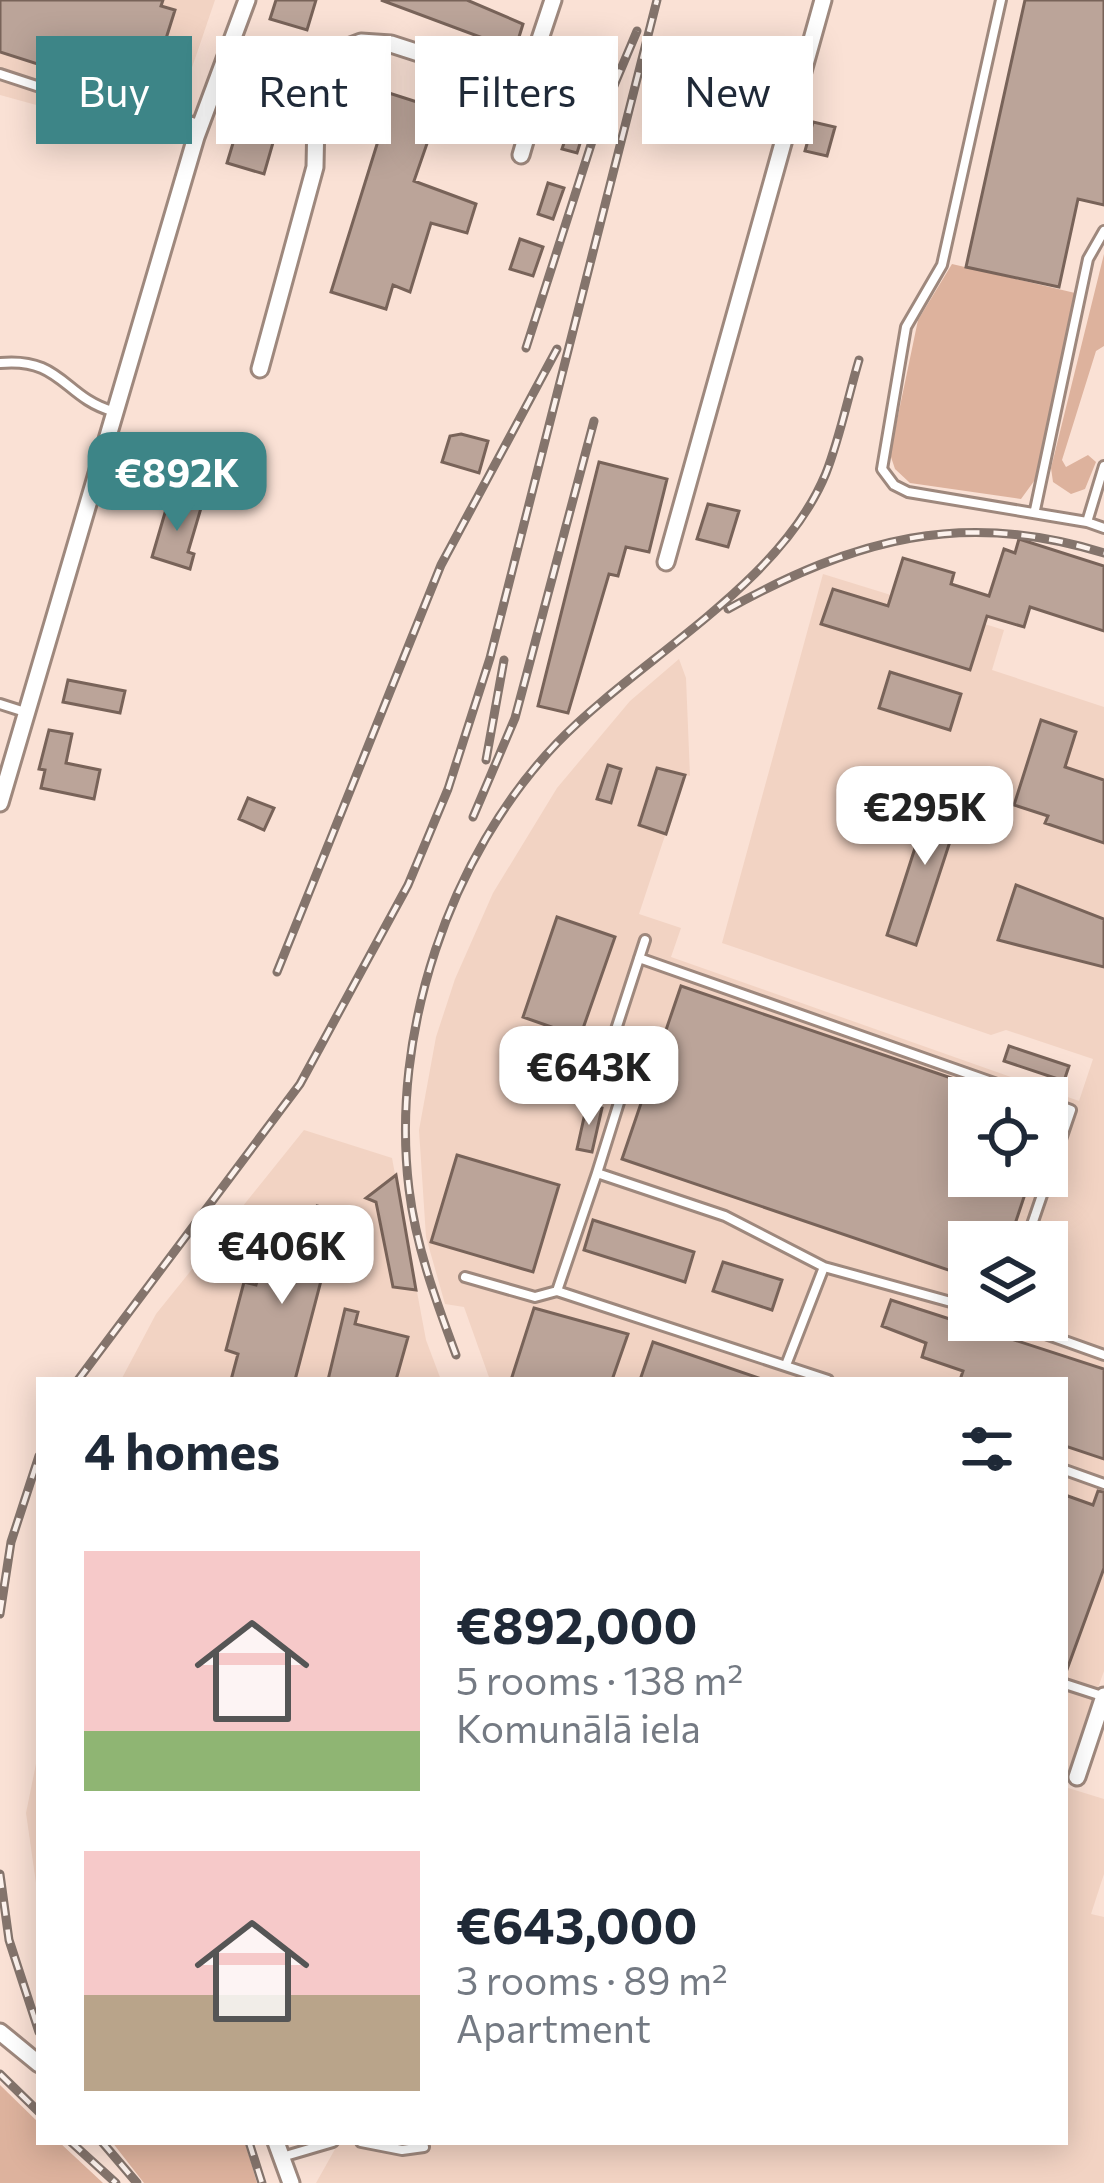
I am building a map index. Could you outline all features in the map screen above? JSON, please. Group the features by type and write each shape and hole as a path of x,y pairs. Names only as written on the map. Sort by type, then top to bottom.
{"street":[{"path":"0,803 7,755 26,712 201,125 247,0"},
{"path":"541,36 553,0"},
{"path":"666,562 824,0"},
{"path":"260,369 315,167 316,117 324,72 335,52 361,42 415,52"},
{"path":"521,155 524,144"},
{"path":"1077,1777 1104,1696"},
{"path":"0,2032 36,2062"},
{"path":"278,2150 291,2183"}],"lane":[{"path":"1001,0 941,265 906,327 880,458 887,478 908,492 1035,510 1104,528"},
{"path":"0,74 110,110 171,115 201,125"},
{"path":"1035,510 1088,259 1104,231"},
{"path":"0,363 34,363 53,370 94,406 114,411"},
{"path":"1087,522 1104,466"},
{"path":"0,704 26,712"},
{"path":"557,1291 622,1093 608,1054 645,940"},
{"path":"639,958 977,1077"},
{"path":"597,1173 725,1216 824,1268 948,1301"},
{"path":"786,1365 824,1268"},
{"path":"466,1277 535,1297 557,1291 820,1377"},
{"path":"1065,1341 1104,1355"},
{"path":"1068,1470 1104,1484"},
{"path":"1068,1685 1104,1696"},
{"path":"278,2150 312,2145"},
{"path":"376,2145 402,2150 424,2147"}],"shaded area":[{"path":"0,0 215,0 192,68 192,36 36,36 36,105 0,95"},
{"path":"1104,254 1104,346 1096,351 1062,460 1066,467 1088,455 1096,462 1085,489 1071,494 1053,482 1051,468"},
{"path":"952,264 1075,293 1037,477 1021,499 910,483 895,469 890,454 918,320"},
{"path":"823,574 1004,630 992,670 1104,707 1104,1671 1068,1773 1068,1377 489,1377 464,1307 445,1304 426,1237 419,1130 436,1037 455,979 493,893 557,788 630,701 679,659 686,678 690,776 685,775 639,914 681,928 671,957 1011,1077 948,1077 948,1197 1068,1197 1068,1097 1079,1101 1093,1059 1006,1030 991,1035 722,943"},
{"path":"304,1130 392,1158 426,1340 440,1377 123,1377 156,1314"},
{"path":"36,1764 36,1883 26,1813"},
{"path":"1068,1788 1104,1799 1104,1874 1091,1914 1104,1917 1104,2183 316,2183 337,2145 1068,2145"},
{"path":"0,2085 36,2120 36,2145 62,2145 103,2183 0,2183"},
{"path":"114,2145 246,2145 257,2183 144,2183"}],"building":[{"path":"0,0 163,0 161,6 175,10 167,36 36,36 36,64 0,52"},
{"path":"276,0 316,0 307,30 270,19"},
{"path":"381,0 467,0 523,24 519,36 477,36"},
{"path":"1025,0 1104,0 1104,205 1078,199 1059,287 966,267"},
{"path":"391,94 415,101 415,144 427,144 414,181 476,204 467,233 431,223 410,292 393,285 386,309 331,292 377,144 391,144"},
{"path":"813,122 835,127 827,156 805,151 807,144 813,144"},
{"path":"233,144 273,144 264,174 227,163"},
{"path":"564,144 580,144 577,153 562,149"},
{"path":"548,183 564,188 553,219 538,214"},
{"path":"520,239 543,247 533,276 510,269"},
{"path":"450,436 488,441 479,473 442,462"},
{"path":"599,462 667,479 649,552 626,547 618,576 609,574 568,713 538,706"},
{"path":"169,499 201,508 188,552 194,554 190,569 152,557"},
{"path":"708,504 739,511 728,547 697,539"},
{"path":"1019,539 1104,566 1104,631 1030,607 1024,627 987,616 970,670 821,624 833,589 888,606 903,558 954,573 951,584 989,596 1004,549 1015,553"},
{"path":"890,672 961,694 950,730 879,708"},
{"path":"68,680 125,691 120,713 63,702"},
{"path":"1041,720 1076,732 1065,767 1104,780 1104,843 1045,823 1048,816 1014,805"},
{"path":"49,730 72,734 66,763 100,770 94,799 41,788 45,770 39,769"},
{"path":"608,765 621,769 611,803 597,799"},
{"path":"657,768 685,775 666,834 639,825"},
{"path":"933,792 963,802 916,945 887,935"},
{"path":"248,798 274,808 264,830 239,819"},
{"path":"1016,885 1104,919 1104,967 998,940"},
{"path":"557,917 615,937 580,1037 523,1017"},
{"path":"681,986 948,1077 948,1197 1024,1197 1016,1221 948,1221 948,1270 622,1159"},
{"path":"1009,1046 1069,1066 1065,1077 1052,1077 1004,1061"},
{"path":"587,1104 602,1108 592,1152 577,1149"},
{"path":"457,1155 559,1185 533,1272 431,1242"},
{"path":"396,1175 416,1290 393,1287 376,1202 366,1198"},
{"path":"317,1206 339,1212 296,1377 232,1377 238,1354 226,1350 244,1282 256,1285 264,1259 292,1266 306,1214 313,1216"},
{"path":"593,1220 694,1252 685,1282 584,1250"},
{"path":"723,1262 782,1280 772,1310 713,1291"},
{"path":"891,1300 948,1318 948,1341 1018,1341 1104,1369 1104,1459 1068,1447 1068,1377 961,1377 963,1371 922,1357 926,1343 882,1326"},
{"path":"534,1308 628,1334 613,1377 512,1377"},
{"path":"345,1309 358,1312 355,1324 408,1337 397,1377 329,1377"},
{"path":"653,1342 756,1377 641,1377"},
{"path":"1098,1491 1104,1492 1104,1568 1068,1667 1068,1496 1093,1505"}],"railway":[{"path":"80,1377 300,1084 408,885 448,789 490,658 657,0"},
{"path":"526,348 597,126 637,31"},
{"path":"277,972 441,565 557,349"},
{"path":"456,1355 416,1232 405,1130 419,1010 435,950 458,893 519,788 557,743 742,586 805,514 831,459 859,360"},
{"path":"473,817 515,718 594,421"},
{"path":"728,609 820,565 910,538 1003,533 1104,553"},
{"path":"486,760 504,660"},
{"path":"0,1614 11,1542 36,1465"},
{"path":"0,1874 9,1940 36,2023"},
{"path":"0,2074 36,2109"},
{"path":"74,2145 116,2183"},
{"path":"105,2145 137,2183"},
{"path":"250,2145 262,2183"}]}
